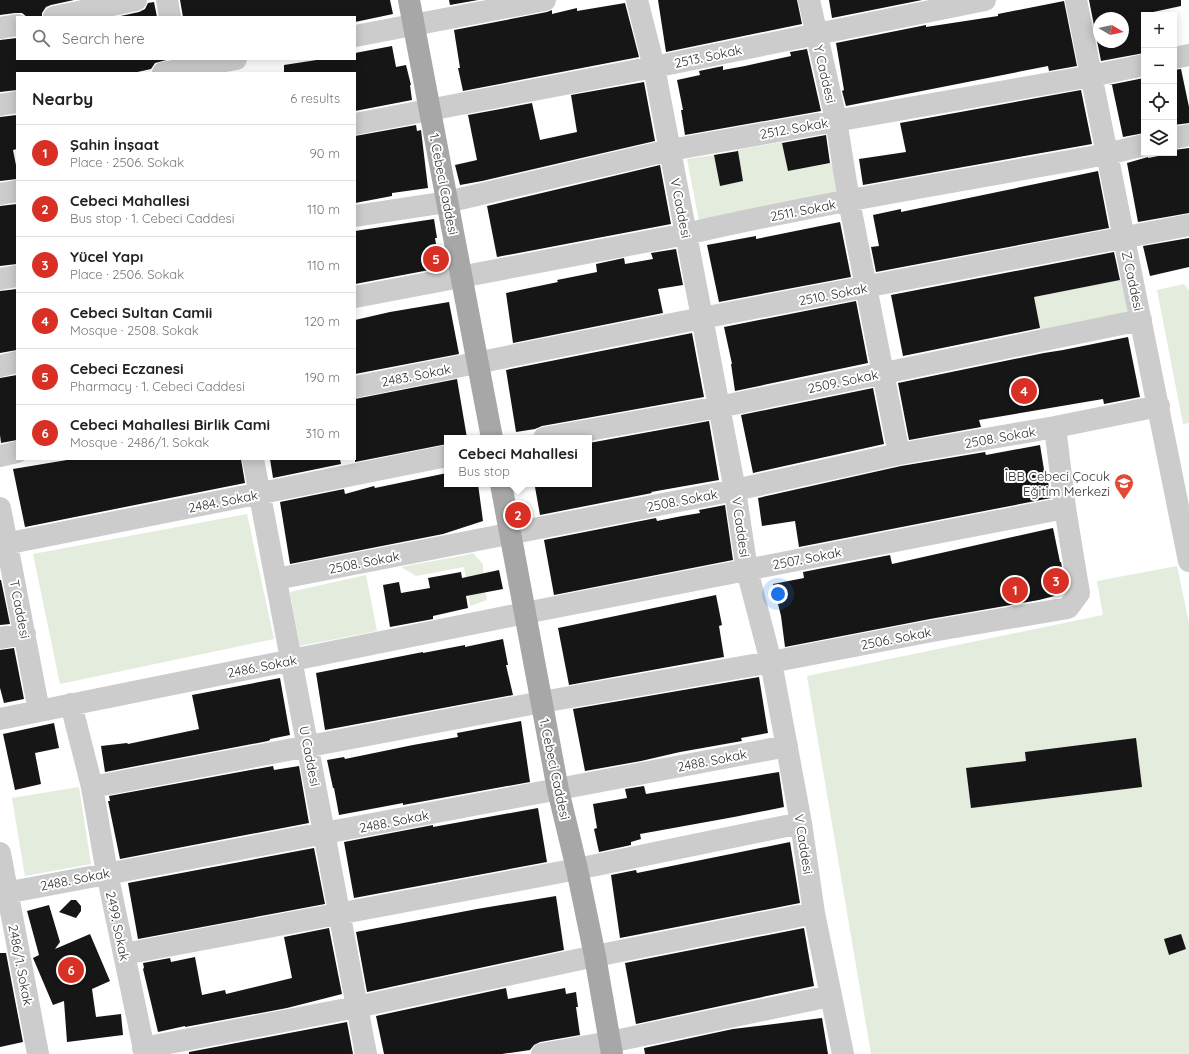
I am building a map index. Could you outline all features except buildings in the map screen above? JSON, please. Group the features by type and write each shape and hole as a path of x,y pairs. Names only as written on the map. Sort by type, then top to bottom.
{"main road":[{"name":"1. Cebeci Caddesi","path":"409,0 491,435"},
{"name":"1. Cebeci Caddesi","path":"502,487 558,790 577,869 595,956 611,1048"}],"street":[{"path":"59,16 136,0"},
{"path":"167,0 170,16"},
{"path":"356,36 545,0"},
{"name":"V Caddesi","path":"637,0 654,66 736,490 747,570 771,662 787,746 814,913 843,1054"},
{"name":"Y Caddesi","path":"809,0 815,34 836,120 849,201 899,454"},
{"name":"2513. Sokak","path":"356,124 985,0"},
{"name":"Z Caddesi","path":"1076,0 1189,561"},
{"path":"0,28 16,25"},
{"path":"1177,57 1189,55"},
{"path":"175,69 230,60"},
{"name":"2512. Sokak","path":"356,216 447,202 670,150 1091,76 1141,65"},
{"path":"0,105 16,102"},
{"path":"1177,137 1189,135"},
{"name":"2511. Sokak","path":"356,297 686,234 849,201 1107,154 1141,146"},
{"path":"0,194 16,191"},
{"name":"2510. Sokak","path":"478,363 702,318 866,288 1189,225"},
{"path":"0,279 16,276"},
{"name":"2509. Sokak","path":"561,435 719,407 1141,320"},
{"path":"0,366 16,362"},
{"name":"2483. Sokak","path":"356,387 478,363"},
{"name":"2508. Sokak","path":"276,579 736,490 899,454 1055,427 1159,406"},
{"name":"2506. Sokak","path":"92,787 542,702 771,662 932,631 1068,608 1078,593 1065,508 1055,427"},
{"path":"0,456 16,452"},
{"name":"2484. Sokak","path":"4,544 444,457"},
{"name":"U Caddesi","path":"253,460 366,1054"},
{"name":"T Caddesi","path":"0,508 4,544 25,634 40,710"},
{"name":"2507. Sokak","path":"525,613 1065,508"},
{"name":"2486. Sokak","path":"0,719 525,613"},
{"path":"0,638 25,634"},
{"name":"2499. Sokak","path":"70,704 92,787 107,873 144,1051"},
{"name":"2488. Sokak","path":"4,894 107,873 324,834 787,746"},
{"path":"124,954 577,869 800,823"},
{"name":"2486/1. Sokak","path":"0,853 4,894 38,1054"},
{"path":"144,1051 595,956 814,913"},
{"path":"542,1054 611,1048 830,996"}],"green space":[{"path":"782,142 788,171 833,163 838,194 699,221 687,159 714,155 720,185 743,181 737,150"},
{"path":"1124,279 1130,313 1040,331 1033,297"},
{"path":"1184,284 1189,290 1189,423 1183,424 1157,290"},
{"path":"247,514 274,639 60,684 33,554"},
{"path":"473,553 483,564 483,577 487,600 470,606 464,567 416,576 401,567 466,555"},
{"path":"1177,566 1189,623 1189,1054 871,1054 807,676 1103,615 1097,581"},
{"path":"366,575 377,631 300,646 290,592"},
{"path":"79,787 91,864 25,876 12,798"}],"place":[{"name":"Cebeci Eczanesi","path":"436,259"},
{"name":"Cebeci Sultan Camii","path":"1024,391"},
{"name":"İBB Cebeci Çocuk Eğitim Merkezi","path":"1124,500"},
{"name":"Cebeci Mahallesi","path":"518,515"},
{"name":"Yücel Yapı","path":"1056,581"},
{"name":"Şahin İnşaat","path":"1015,590"},
{"name":"Cebeci Mahallesi Birlik Cami","path":"71,970"}]}
